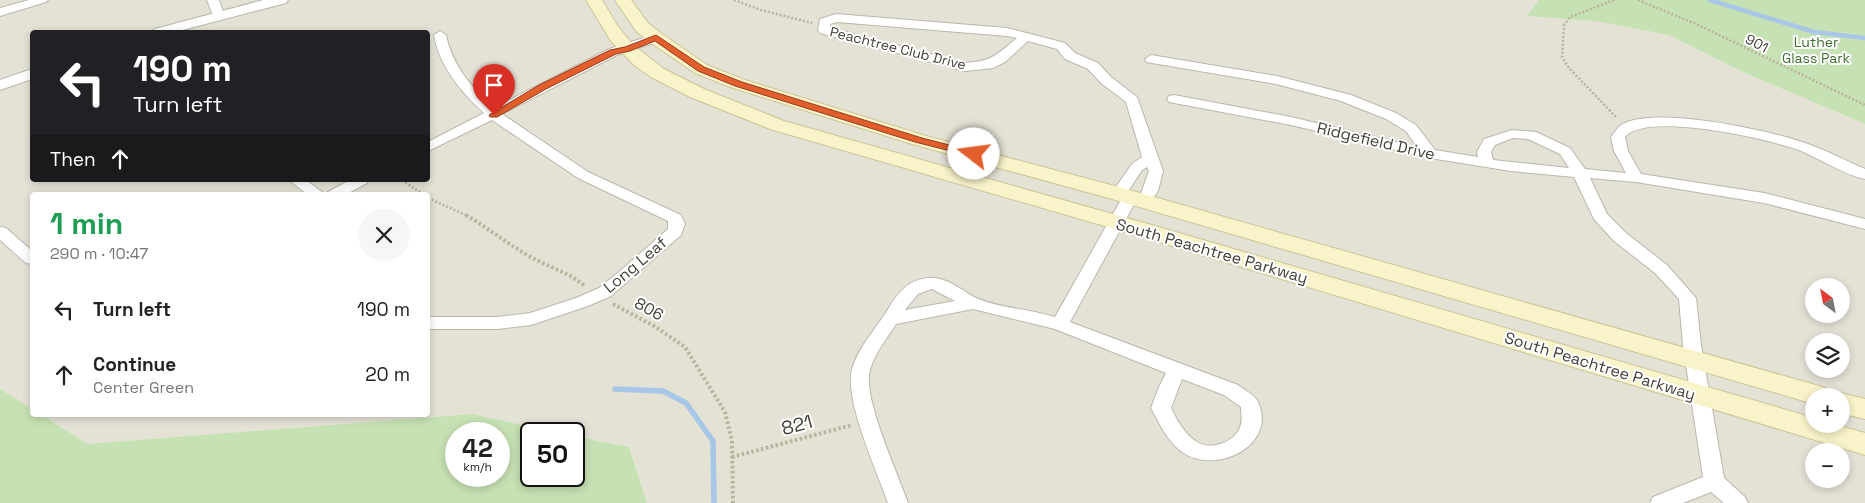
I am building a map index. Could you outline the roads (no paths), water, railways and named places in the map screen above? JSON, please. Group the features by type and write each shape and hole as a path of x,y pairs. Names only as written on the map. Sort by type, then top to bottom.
{"main road":[{"name":"South Peachtree Parkway","path":"594,0 605,20 627,49 665,78 777,125 1117,223 1702,405 1865,444"},
{"name":"South Peachtree Parkway","path":"623,0 642,26 656,38 701,69 739,84 919,140 1693,353 1805,391"},
{"path":"1850,405 1865,409"}],"street":[{"path":"0,12 42,0"},
{"path":"213,0 218,15"},
{"path":"167,30 218,15 281,0"},
{"name":"Peachtree Club Drive","path":"1026,36 1000,59 988,65 965,67 824,30 822,26 824,22 836,18 1007,32 1026,36 1061,46 1070,56 1093,66 1106,80 1132,100 1150,158 1156,171 1150,190 1131,197"},
{"path":"440,35 443,52 470,93 494,115"},
{"path":"430,146 494,115 520,100 562,85 619,57 627,49 656,38"},
{"path":"1151,59 1277,80 1346,98 1392,116 1411,128 1430,154"},
{"path":"0,85 30,75"},
{"name":"Ridgefield Drive","path":"1174,99 1291,121 1430,154 1487,163 1636,178 1764,198 1865,224"},
{"name":"Long Leaf","path":"430,323 497,323 531,319 597,296 625,276 675,231 677,224 675,218 583,175 494,115"},
{"path":"1636,178 1621,151 1618,137 1627,127 1657,122 1714,127 1770,136 1798,145 1865,176"},
{"path":"1487,163 1484,152 1489,142 1512,134 1531,135 1564,151 1580,173 1600,216 1620,237 1661,269 1687,298 1693,353 1714,482 1738,503"},
{"path":"1060,324 1131,197 1137,167 1150,158"},
{"path":"299,182 314,192"},
{"path":"339,192 358,182"},
{"path":"0,232 30,257"},
{"path":"898,503 869,420 860,377 867,356 877,337 892,319 903,296 913,288 926,284 945,286 973,303 1060,324 1231,390 1250,404 1251,427 1238,446 1217,453 1194,450 1171,428 1161,408 1168,387 1177,370"},
{"path":"892,319 973,303"},
{"path":"1660,503 1714,482"}],"waterway":[{"path":"1710,0 1814,32 1865,38"},
{"path":"615,389 663,391 686,403 713,441 714,503"}],"park label":[{"name":"Luther Glass Park","path":"1816,50"}]}
